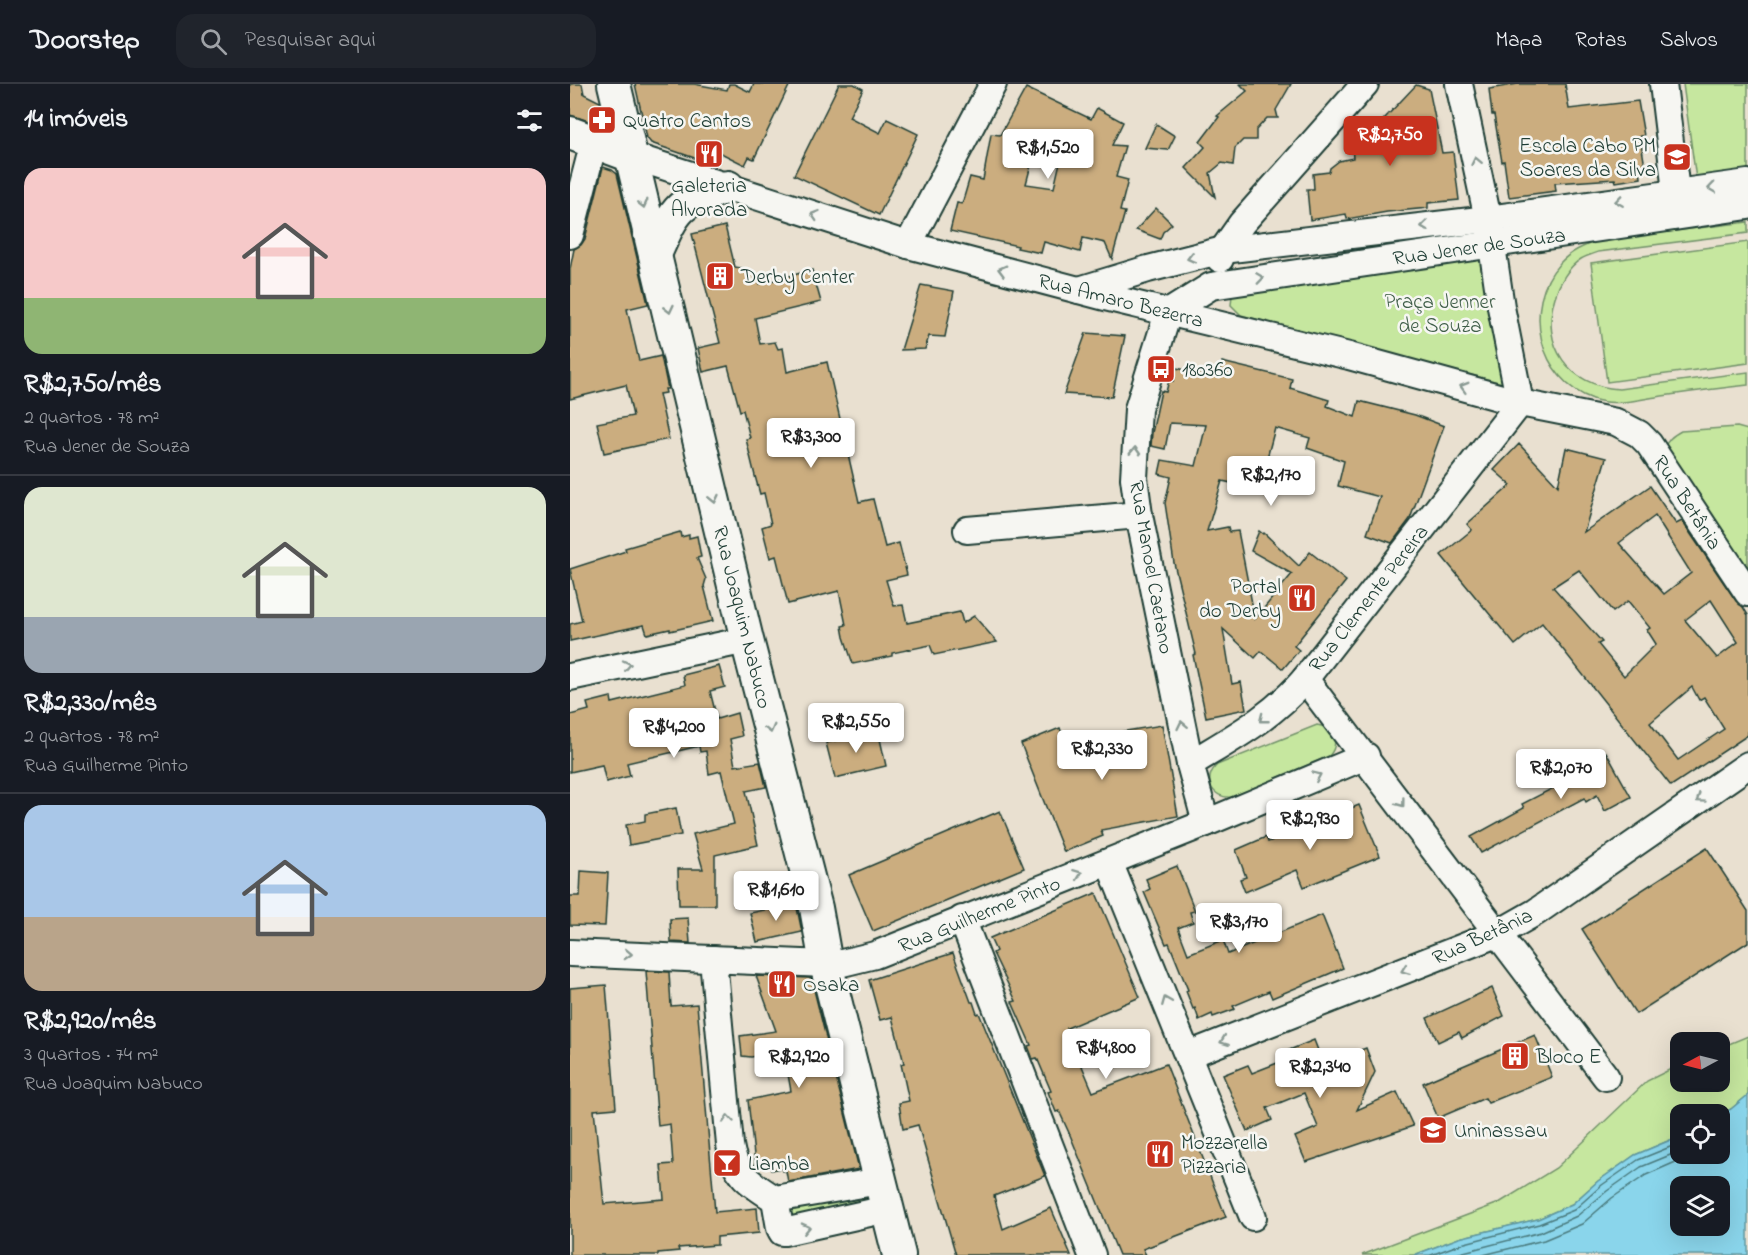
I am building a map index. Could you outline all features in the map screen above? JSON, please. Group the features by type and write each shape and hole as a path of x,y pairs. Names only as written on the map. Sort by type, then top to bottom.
{"main road":[{"name":"Rua Joaquim Nabuco","path":"614,84 747,640 816,908 826,964 898,1255"},
{"path":"582,138 632,156"},
{"path":"656,252 669,224 682,205 705,194 728,187"}],"street":[{"path":"908,245 993,84"},
{"path":"1211,286 1223,250 1242,223 1365,84"},
{"path":"1459,84 1488,219 1501,307 1520,403"},
{"path":"1663,84 1678,205"},
{"path":"570,235 582,138"},
{"name":"Rua Amaro Bezerra","path":"632,156 908,245 1168,313 1349,356 1520,403 1616,422"},
{"name":"Rua Jener de Souza","path":"1168,313 1211,286 1492,244 1678,205 1748,183"},
{"name":"Rua Jener de Souza","path":"1079,290 1223,250 1488,219 1678,205 1748,206"},
{"name":"Rua Manoel Caetano","path":"1168,313 1138,409 1134,478 1139,515 1190,764 1206,823"},
{"name":"Rua Clemente Pereira","path":"1190,764 1255,725 1286,701 1520,403"},
{"name":"Rua Betânia","path":"1616,422 1638,434 1649,444 1748,593"},
{"path":"967,530 1139,515"},
{"path":"570,677 747,640"},
{"path":"1305,679 1366,756 1606,1077"},
{"name":"Rua Guilherme Pinto","path":"570,953 826,964 842,963 875,955 1206,823 1366,756"},
{"name":"Rua Betânia","path":"1188,1055 1499,933 1536,912 1748,765"},
{"path":"1109,862 1253,1217"},
{"path":"962,919 1092,1255"},
{"path":"713,959 732,1158 735,1167 759,1189 775,1199 883,1195"},
{"path":"775,1199 780,1228 784,1233 883,1195"}],"green space":[{"path":"1683,84 1748,84 1748,176 1696,179"},
{"path":"1748,222 1748,233 1598,252 1585,257 1572,266 1562,281 1551,315 1555,346 1563,360 1586,380 1601,386 1619,389 1748,372 1748,385 1628,402 1610,402 1593,399 1574,389 1560,376 1549,359 1542,340 1539,320 1541,300 1548,280 1569,255 1599,240"},
{"path":"1748,242 1748,363 1607,382 1591,263"},
{"name":"Praça Jenner de Souza","path":"1481,255 1502,383 1241,315 1231,305 1232,295"},
{"path":"1737,427 1748,430 1748,567 1740,566 1664,449 1670,438 1681,431"},
{"path":"1317,725 1328,729 1334,737 1334,746 1329,756 1232,797 1219,795 1211,787 1210,776 1217,765"},
{"path":"1748,1036 1748,1095 1730,1110 1730,1104 1670,1104 1670,1140 1635,1155 1598,1181 1572,1204 1538,1219 1459,1238 1414,1255 1362,1255 1499,1203 1556,1168 1647,1081 1670,1070 1670,1092 1730,1092 1730,1043"},
{"path":"880,1181 887,1209 787,1226 782,1201"}],"water":[{"path":"1748,1095 1748,1255 1414,1255 1459,1238 1538,1219 1572,1204 1598,1181 1635,1155 1670,1140 1670,1164 1730,1164 1730,1110"}],"building":[{"path":"570,84 582,84 584,94 600,102 603,123 601,125 570,115"},
{"path":"635,84 694,84 727,90 729,84 734,84 750,92 754,84 790,84 754,159 749,157 745,165 721,153 715,165 651,143 647,138"},
{"path":"839,84 854,84 863,89 849,117 880,133 887,119 918,134 879,215 794,175"},
{"path":"1240,84 1291,84 1276,110 1278,118 1267,118 1256,130 1256,140 1243,140 1235,148 1233,165 1222,163 1210,173 1215,197 1186,168 1205,147 1200,142 1219,117 1217,116 1247,91"},
{"path":"1518,84 1565,84 1569,109 1638,101 1644,136 1640,136 1645,167 1640,168 1641,178 1616,182 1615,179 1555,183 1556,191 1509,197 1489,89"},
{"path":"1416,85 1429,89 1442,153 1453,152 1459,200 1428,203 1428,208 1347,219 1346,214 1310,220 1307,189 1314,189 1313,174 1329,172 1330,168 1339,161 1353,158 1351,138 1368,136"},
{"path":"1026,88 1091,119 1097,108 1123,122 1112,145 1125,146 1116,177 1128,180 1120,211 1125,212 1112,259 1105,243 1083,238 1080,252 1044,242 1041,253 950,231 957,203 962,204 970,177 983,180 991,134 1000,135","holes":["1022,136 1065,141 1054,188 1026,184 1031,165 1021,163"]},
{"path":"1156,124 1175,136 1168,150 1145,148"},
{"path":"603,167 617,174 648,304 627,309 639,361 661,356 668,389 665,389 666,393 659,394 669,439 604,453 597,423 633,416 626,385 570,399 570,269 574,249 585,239"},
{"path":"1156,208 1172,224 1163,232 1160,239 1136,230"},
{"path":"725,226 735,267 751,270 760,284 812,270 821,302 755,318 760,344 775,342 778,349 783,348 787,372 827,362 859,502 873,499 885,547 899,543 907,575 886,580 894,606 903,605 907,623 960,612 963,623 974,616 997,642 934,655 930,645 853,664 844,637 842,626 846,625 839,591 788,604 776,556 770,558 762,527 771,524 764,493 760,494 755,476 746,439 750,438 743,410 740,411 728,366 703,372 698,348 720,343 692,234"},
{"path":"921,285 954,291 945,337 929,336 925,349 901,350"},
{"path":"1086,333 1125,336 1112,397 1064,394"},
{"path":"1222,362 1292,379 1290,388 1329,400 1327,406 1355,417 1359,401 1415,415 1444,426 1410,519 1392,543 1367,534 1380,497 1338,486 1344,461 1307,448 1310,438 1275,428 1262,477 1248,473 1245,486 1222,481 1207,531 1228,527 1229,532 1238,531 1255,619 1292,574 1251,551 1259,531 1299,566 1310,552 1346,581 1294,646 1299,650 1283,669 1261,651 1255,658 1223,629 1232,684 1241,682 1246,709 1206,717 1193,655 1196,654 1174,563 1165,503 1171,477 1159,474 1162,460 1196,466 1206,425 1170,423 1165,449 1151,446 1161,391 1166,392 1169,380 1173,381 1176,368 1218,377"},
{"path":"1519,444 1558,486 1566,448 1606,458 1584,532 1650,486 1676,524 1682,521 1748,615 1748,735 1671,786 1542,623 1515,645 1441,555 1472,530 1467,524 1511,485 1494,470","holes":["1655,516 1691,573 1664,594 1619,543","1579,570 1613,612 1628,601 1650,628 1647,630 1656,644 1624,676 1598,644 1602,642 1553,587","1711,600 1738,642 1717,658 1685,620","1692,687 1699,700 1704,697 1724,729 1678,760 1650,723"]},
{"path":"680,532 681,537 697,536 701,557 697,558 706,579 704,586 713,621 647,634 644,625 570,641 570,624 582,621 570,569 626,551 625,548"},
{"path":"719,666 725,687 710,691 717,719 737,713 742,736 730,739 735,766 760,762 766,787 746,791 758,845 715,855 715,905 679,905 678,869 703,869 693,834 734,824 721,771 709,774 706,751 700,752 699,746 627,763 630,776 606,782 602,765 570,772 570,715 589,710 587,703 611,697 612,703 685,685 683,675"},
{"path":"1162,725 1178,816 1101,830 1103,836 1064,852 1021,744 1060,728 1065,741"},
{"path":"878,730 886,766 835,778 826,743"},
{"path":"1606,752 1631,797 1605,811 1597,795 1586,802 1584,798 1481,853 1471,837 1524,808 1522,804 1569,780 1562,766 1576,759 1581,767"},
{"path":"1359,805 1380,856 1304,887 1297,870 1245,892 1240,879 1246,877 1236,850 1266,837 1268,842"},
{"path":"676,808 681,835 629,845 626,825 645,821 645,814"},
{"path":"1000,811 1024,868 873,931 849,875"},
{"path":"1707,848 1748,911 1748,942 1636,1014 1582,929"},
{"path":"1177,866 1195,911 1190,912 1193,922 1178,928 1188,954 1223,940 1228,954 1322,915 1343,968 1272,998 1269,991 1233,1006 1235,1009 1213,1017 1212,1014 1199,1020 1169,943 1166,944 1144,892 1150,889 1146,879"},
{"path":"581,871 608,873 605,926 570,925 570,896 580,896"},
{"path":"1096,893 1140,997 1067,1028 1079,1059 1093,1092 1166,1064 1226,1217 1143,1249 1146,1255 1119,1255 1070,1135 1059,1111 1056,1112 1048,1092 1051,1091 1037,1058 1033,1059 1028,1046 1031,1045 1012,1002 1016,1001 993,953 996,951 990,938"},
{"path":"796,903 802,932 757,942 750,913"},
{"path":"688,918 690,943 671,942 670,919"},
{"path":"953,953 971,1002 977,1014 979,1013 1045,1176 994,1196 1003,1229 1051,1208 1071,1255 956,1255 918,1125 903,1129 899,1103 909,1101 901,1064 904,1063 892,1017 880,1020 869,980"},
{"path":"646,971 669,972 671,1006 697,1004 715,1212 757,1208 759,1233 717,1237 717,1245 678,1248 679,1251 658,1253 658,1255 570,1255 570,988 606,985 616,1108 594,1110 604,1204 664,1199 661,1165 673,1164 670,1124 658,1126"},
{"path":"756,976 811,978 859,1169 788,1182 786,1171 782,1171 782,1168 771,1170 770,1161 755,1164 748,1100 791,1091 784,1052 751,1057 742,1056 740,1036 776,1031"},
{"path":"1492,988 1504,1016 1462,1038 1459,1032 1438,1042 1427,1018"},
{"name":"Bloco E","path":"1535,1035 1552,1077 1488,1103 1485,1098 1438,1118 1423,1083"},
{"path":"1314,1040 1321,1058 1338,1051 1340,1058 1366,1048 1375,1072 1357,1110 1397,1092 1413,1126 1306,1162 1295,1137 1318,1127 1304,1093 1267,1108 1272,1120 1247,1131 1223,1075 1248,1065 1252,1073 1290,1058 1287,1051"}],"place":[{"name":"Quatro Cantos","path":"602,120"},
{"name":"Galeteria Alvorada","path":"709,154"},
{"name":"Escola Cabo PM Soares da Silva","path":"1677,157"},
{"name":"Derby Center","path":"720,276"},
{"name":"180360","path":"1161,369"},
{"name":"Portal do Derby","path":"1302,598"},
{"name":"Osaka","path":"782,984"},
{"name":"Bloco E","path":"1515,1056"},
{"name":"Uninassau","path":"1433,1130"},
{"name":"Mozzarella Pizzaria","path":"1160,1154"},
{"name":"Liamba","path":"727,1163"}]}
